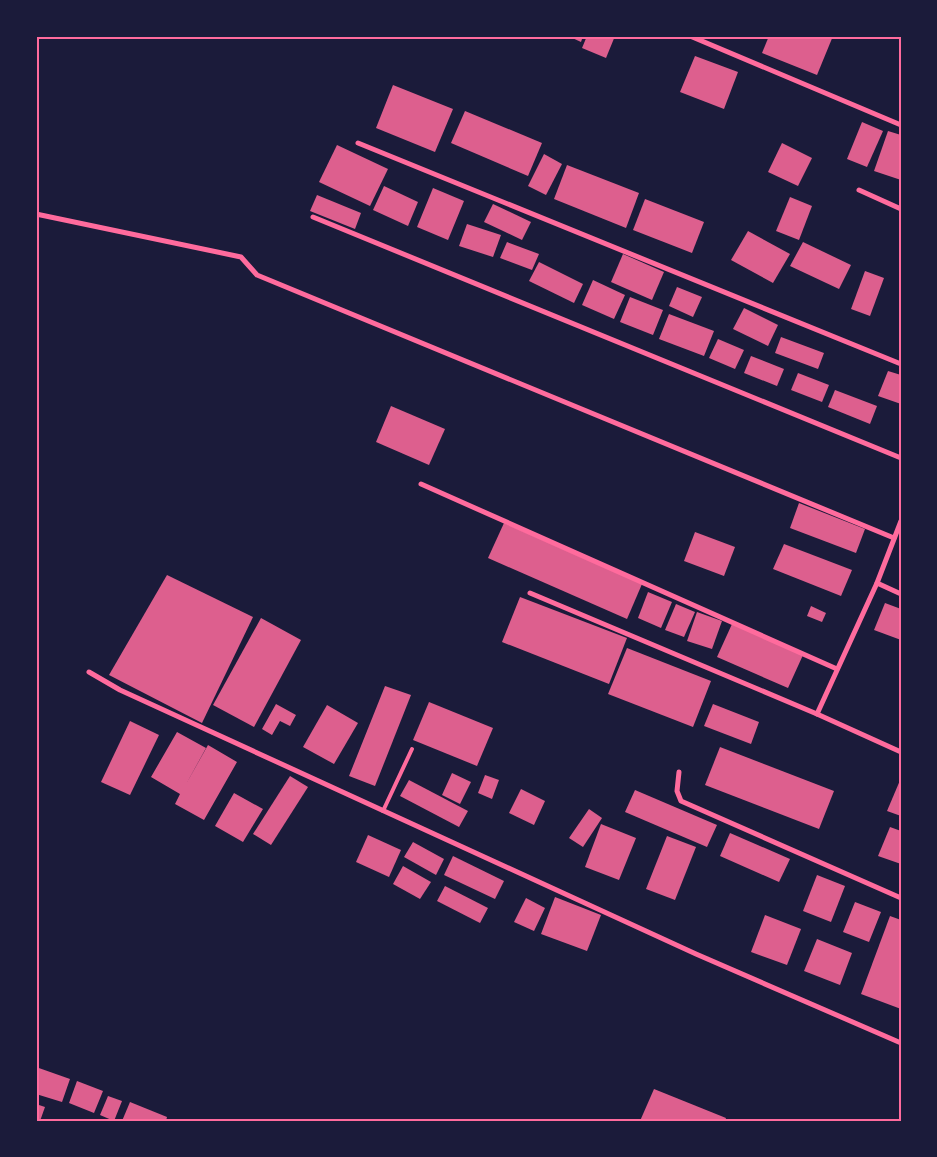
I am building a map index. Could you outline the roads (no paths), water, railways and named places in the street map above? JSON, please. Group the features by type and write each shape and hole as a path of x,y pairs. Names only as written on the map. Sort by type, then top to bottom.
{"street":[{"path":"690,36 901,125"},
{"path":"358,143 901,364"},
{"path":"858,190 901,209"},
{"path":"36,214 241,257 256,275 894,538"},
{"path":"313,217 901,458"},
{"path":"421,484 837,669"},
{"path":"816,714 877,583 901,521"},
{"path":"877,583 901,594"},
{"path":"530,593 901,752"},
{"path":"89,672 120,690 383,811 696,954 901,1043"},
{"path":"679,772 677,791 681,801 901,898"}],"lane":[{"path":"383,811 412,749"}]}
